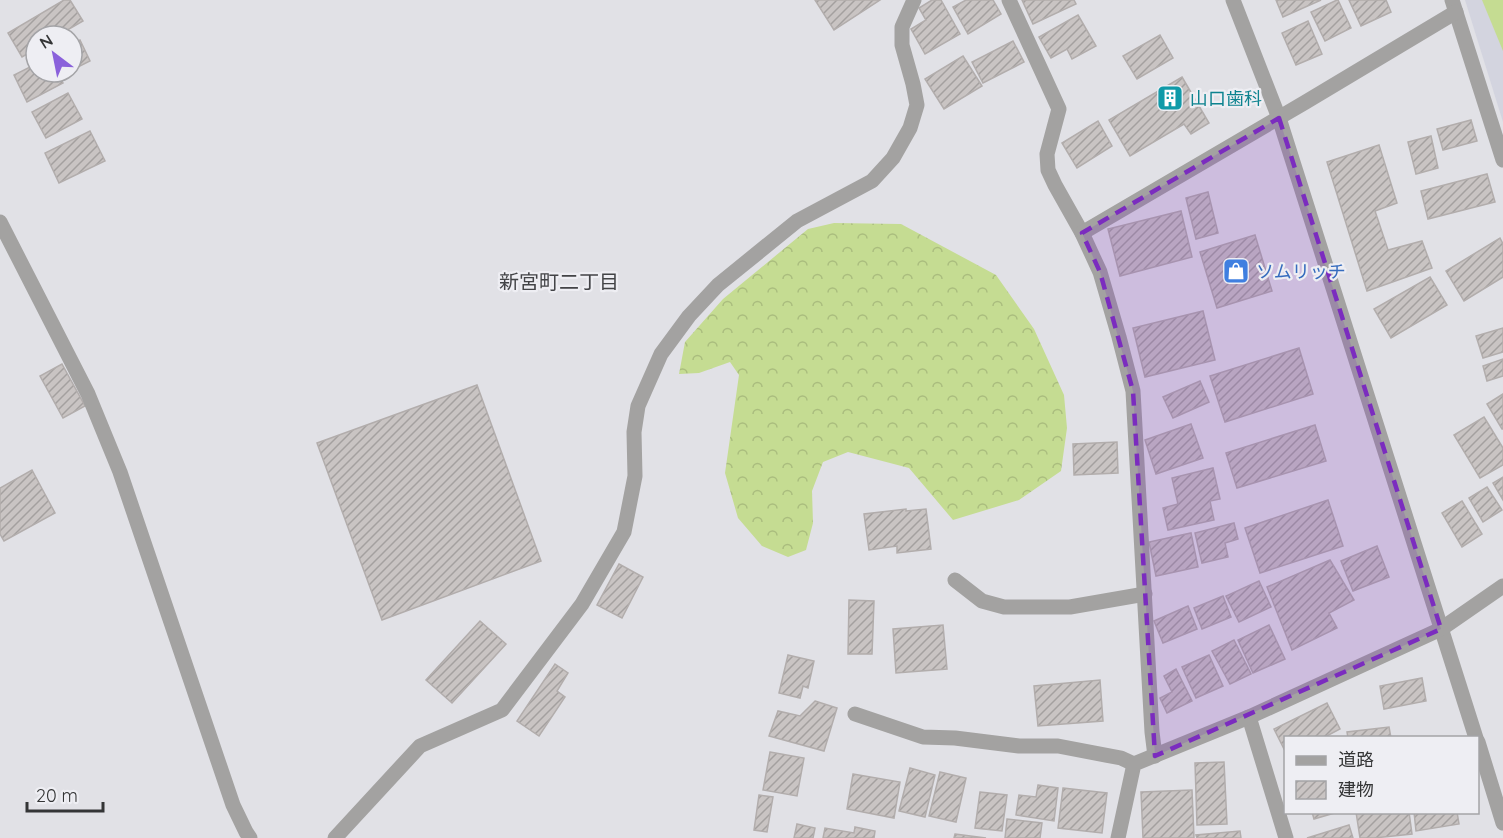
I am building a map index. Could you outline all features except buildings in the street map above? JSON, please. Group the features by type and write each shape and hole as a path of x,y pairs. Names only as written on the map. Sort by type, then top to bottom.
{"street":[{"path":"335,838 420,746 502,710 582,604 624,532 635,476 634,432 638,406 661,354 689,316 718,285 797,221 872,181 893,158 910,128 917,105 902,45 902,27 914,0"},
{"path":"1009,0 1059,109 1047,154 1048,170 1100,272 1133,391 1155,756"},
{"path":"1233,0 1279,118 1475,736"},
{"path":"1082,233 1279,118 1454,6 1503,159"},
{"path":"0,222 88,394 116,462 233,806 250,838"},
{"path":"955,580 982,601 1004,607 1070,607 1145,594"},
{"path":"855,714 923,737 955,738 1018,746 1058,746 1120,758 1134,764 1249,717 1441,629 1503,586"},
{"path":"1249,717 1286,838"},
{"path":"1479,745 1503,823"},
{"path":"1118,838 1134,764"}],"highlighted area":[{"path":"1279,118 1441,629 1155,756 1133,391 1100,272 1082,233"}],"shaded area":[{"path":"1465,0 1503,0 1503,122"}],"green space":[{"path":"1482,0 1503,0 1503,51"},
{"path":"834,223 901,224 996,275 1034,329 1064,395 1067,428 1061,471 1019,500 953,520 909,468 848,452 823,462 812,491 813,523 806,550 788,557 762,546 738,518 725,473 739,375 730,362 699,373 679,374 685,342 723,299 808,229"}],"place":[{"name":"山口歯科","path":"1170,98"},
{"name":"ソムリッチ","path":"1236,271"}],"district":[{"name":"新宮町二丁目","path":"559,281"}]}
